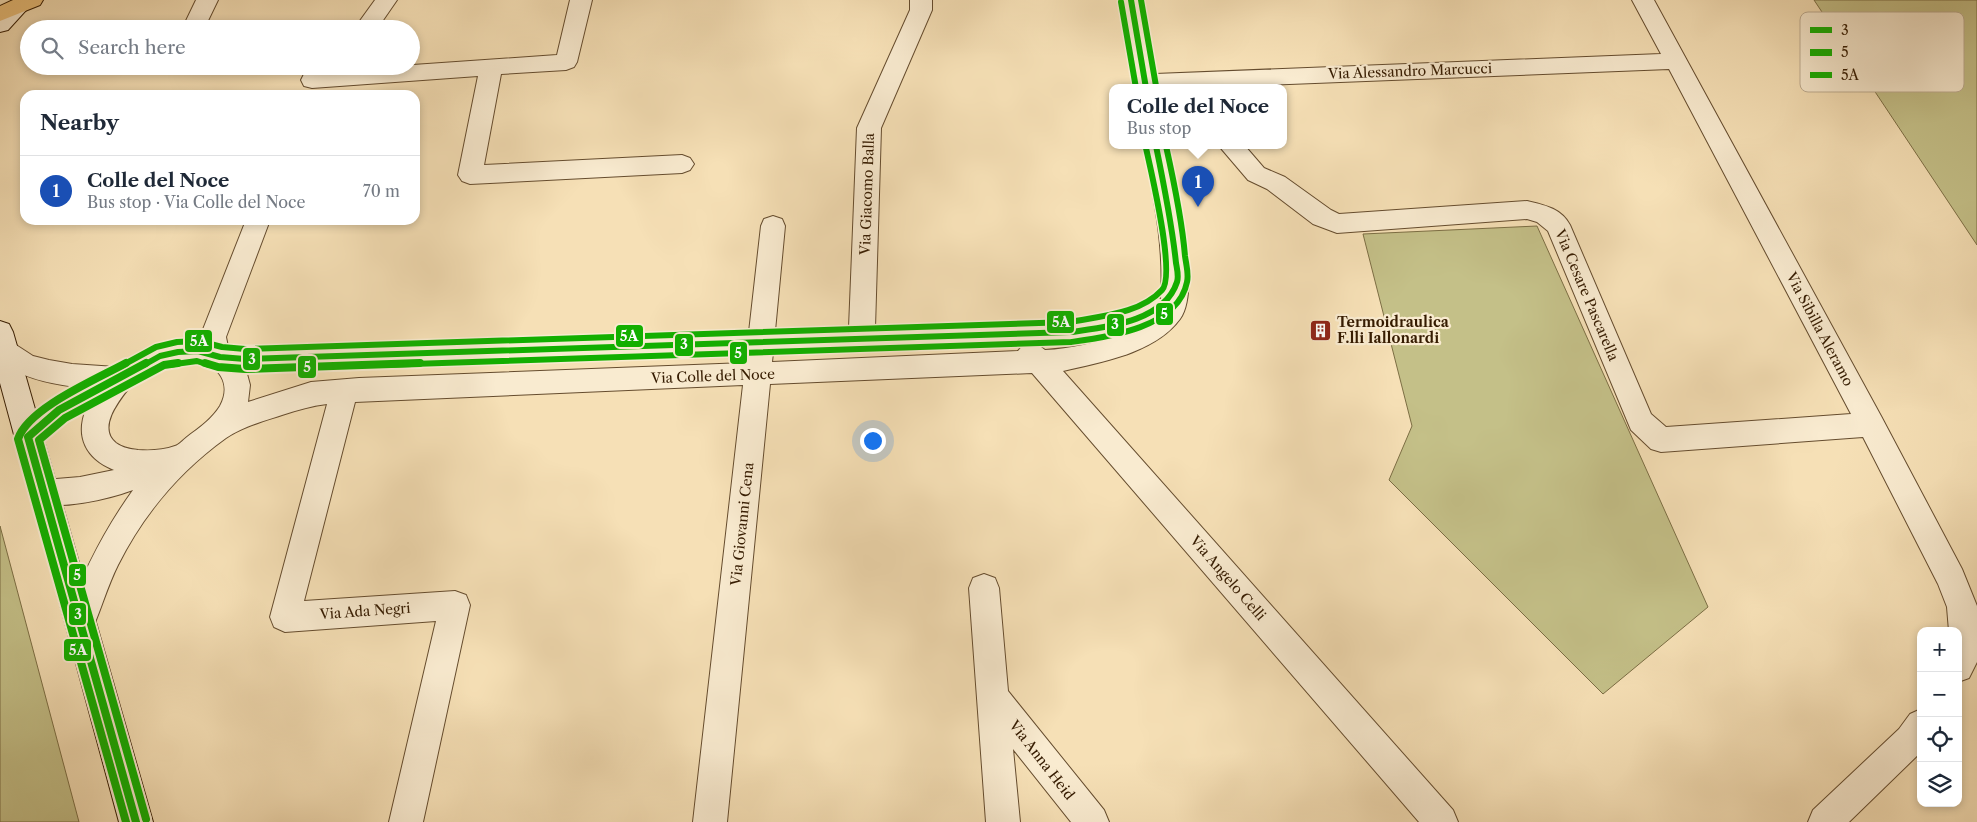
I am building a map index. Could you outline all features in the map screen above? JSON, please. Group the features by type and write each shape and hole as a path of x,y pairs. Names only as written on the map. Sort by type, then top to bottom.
{"street":[{"path":"198,20 207,0"},
{"path":"372,20 386,0"},
{"path":"420,73 566,62 581,0"},
{"name":"Via Giacomo Balla","path":"862,339 869,128 921,10 921,0"},
{"path":"1130,0 1145,84"},
{"name":"Via Sibilla Aleramo","path":"1643,0 1871,424 1951,579 1962,607 1966,651 1962,658"},
{"path":"0,25 16,7"},
{"name":"Via Alessandro Marcucci","path":"1180,84 1676,61"},
{"path":"491,68 470,175 682,164"},
{"path":"312,81 395,75"},
{"name":"Via Colle del Noce","path":"44,493 80,490 129,479 178,456 218,429 281,403 311,394 344,391 1057,361 1121,346 1154,328 1173,310 1177,282 1175,242 1157,149"},
{"name":"Via Cesare Pascarella","path":"1234,149 1256,174 1276,183 1322,217 1337,224 1526,210 1544,214 1558,225 1640,422 1661,440 1871,424"},
{"path":"220,357 215,350 213,337 256,225"},
{"name":"Via Giovanni Cena","path":"710,822 773,226"},
{"path":"160,356 178,352 198,351 220,357 244,359 1071,332 1123,323 1142,316 1170,295 1177,282"},
{"path":"28,437 59,410 122,378 196,332 230,292"},
{"name":"Via Angelo Celli","path":"1014,333 1442,822"},
{"path":"2,341 26,365 72,376 122,378"},
{"path":"2,341 136,822"},
{"name":"Via Colle del Noce","path":"218,429 229,414 237,392 236,380 231,368 220,357"},
{"path":"122,378 101,406 95,423 96,440 106,453 117,460 133,464 178,456"},
{"name":"Via Ada Negri","path":"344,391 285,617 455,605 406,822"},
{"name":"Via Colle del Noce","path":"80,622 103,563 125,525 148,492 174,464 178,456"},
{"name":"Via Anna Heid","path":"984,588 1003,822"},
{"name":"Via Anna Heid","path":"993,697 1092,822"},
{"path":"1825,822 1910,740 1917,730"}],"shaded area":[{"path":"1814,0 1977,0 1977,245 1875,92 1964,92 1964,12 1822,12"},
{"path":"1537,226 1708,607 1603,694 1389,480 1412,426 1363,234"},
{"path":"0,526 79,822 0,822"}],"transit line":[{"name":"3","path":"1131,0 1145,84"},
{"name":"5A","path":"1141,0 1156,84"},
{"name":"5","path":"1121,2 1135,84"},
{"name":"5A","path":"126,822 18,439 21,430 53,402 156,347 177,342 199,341 222,347 245,349 1070,322 1113,314 1143,304 1163,289 1167,279 1163,235 1146,149"},
{"name":"3","path":"136,822 28,437 59,410 160,356 178,352 198,351 220,357 245,359 1071,332 1100,328 1132,320 1147,313 1171,295 1177,282 1178,273 1173,231 1157,149"},
{"name":"5","path":"146,819 39,440 65,418 164,365 197,361 218,367 245,369 1071,342 1121,333 1154,321 1167,312 1178,301 1187,283 1188,274 1183,233 1167,149"}],"place":[{"name":"Colle del Noce","path":"1198,207"},
{"name":"Termoidraulica F.lli Iallonardi","path":"1321,330"}]}
